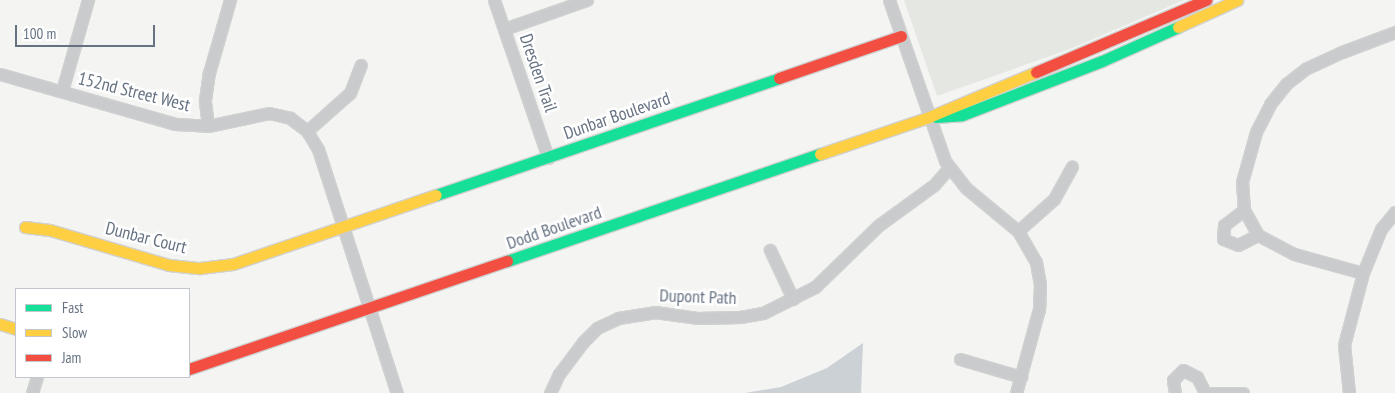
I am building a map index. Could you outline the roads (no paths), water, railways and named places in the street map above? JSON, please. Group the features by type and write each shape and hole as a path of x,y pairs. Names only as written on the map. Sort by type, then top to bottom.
{"street":[{"path":"62,91 88,0"},
{"path":"208,126 205,100 209,73 230,0"},
{"name":"Dresden Trail","path":"494,0 548,158"},
{"path":"504,29 587,0"},
{"path":"889,0 929,117 949,168 966,188 1018,231 1036,262 1041,296 1016,393"},
{"path":"929,117 960,102 992,92 1162,21 1206,0"},
{"path":"929,117 962,115 997,102 1157,39 1237,0"},
{"path":"1363,273 1294,254 1258,235 1244,210 1242,182 1249,154 1270,104 1286,84 1305,69 1342,52 1395,32"},
{"name":"Dunbar Boulevard","path":"344,228 901,36"},
{"path":"307,131 350,93 361,65"},
{"name":"152nd Street West","path":"0,74 175,124 208,126 269,113 290,118 307,131 318,149 397,393"},
{"name":"Dodd Boulevard","path":"190,368 371,309 929,117"},
{"path":"1018,231 1054,199 1072,167"},
{"name":"Dupont Path","path":"550,393 558,374 583,342 597,328 618,318 655,312 697,318 740,317 763,314 793,299 825,280 858,245 934,185 949,168"},
{"path":"1244,210 1224,225 1223,239 1238,245 1258,235"},
{"path":"1347,393 1344,345 1363,273 1381,229 1395,212"},
{"name":"Dunbar Court","path":"25,227 50,230 169,265 200,268 233,264 344,228"},
{"path":"770,250 793,299"},
{"path":"0,324 15,329"},
{"path":"960,359 1020,377"},
{"path":"1175,393 1173,380 1183,370 1197,377 1205,393"},
{"path":"32,393 36,378"},
{"path":"1210,393 1243,393"}]}
